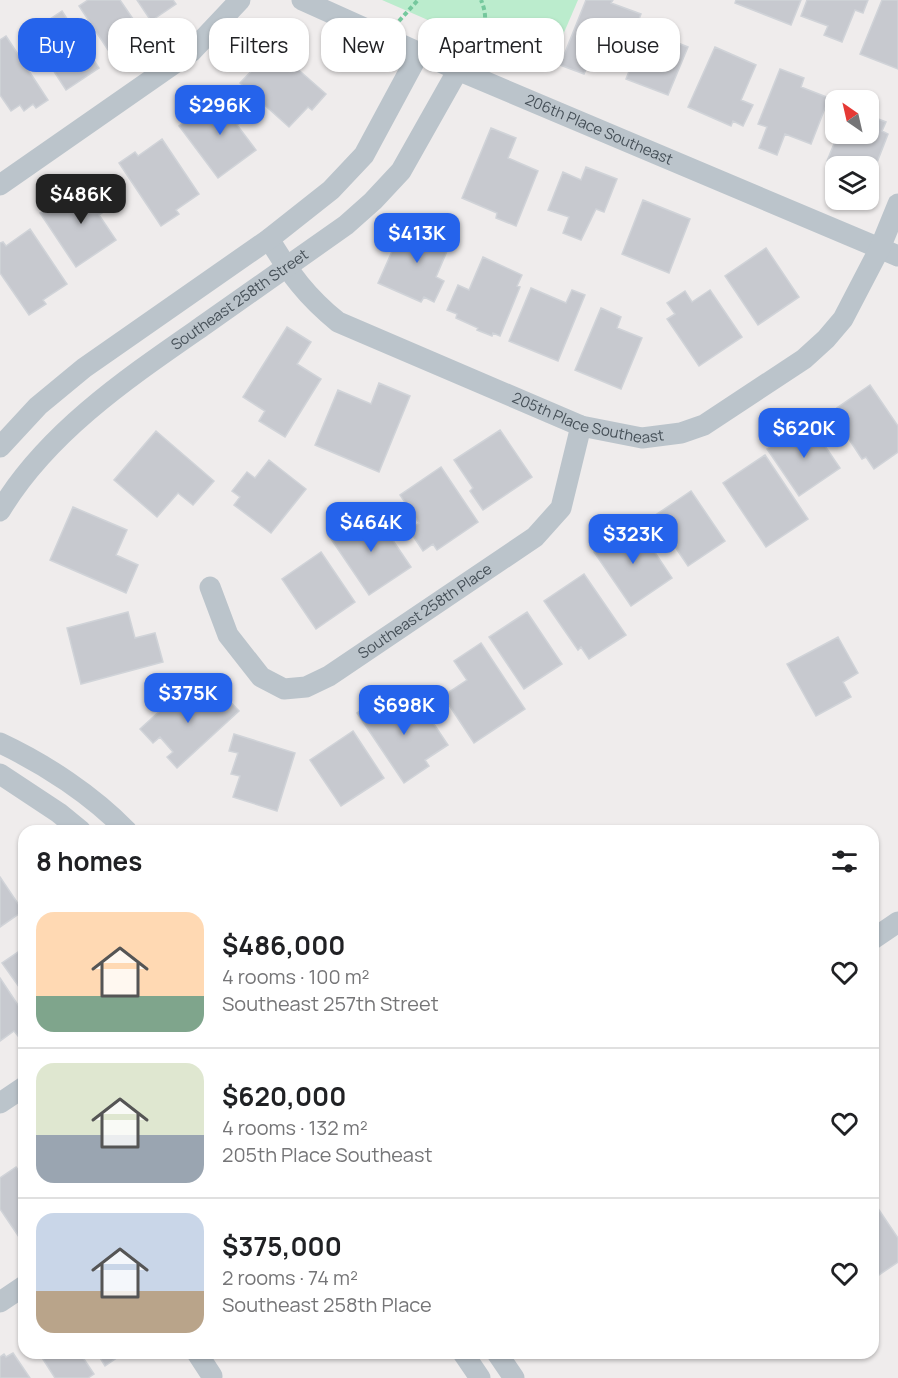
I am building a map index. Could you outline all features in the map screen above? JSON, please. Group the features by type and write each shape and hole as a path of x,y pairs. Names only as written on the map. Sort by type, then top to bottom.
{"street":[{"path":"0,185 191,52 240,0"},
{"name":"206th Place Southeast","path":"302,0 418,53"},
{"path":"0,447 38,406 84,368 269,239 331,190 364,155 418,55"},
{"name":"Southeast 258th Street","path":"0,511 47,448 87,413 163,354 346,225 373,201 401,171 458,72"},
{"name":"206th Place Southeast","path":"464,72 889,252"},
{"path":"889,252 898,204"},
{"name":"205th Place Southeast","path":"269,239 286,267 315,303 338,322 581,426 642,438 681,433 704,424 804,359 843,319 889,252"},
{"name":"Southeast 258th Place","path":"210,587 228,635 261,677 284,689 306,687 329,676 535,537 561,508 581,426"},
{"path":"0,743 32,758 119,825"},
{"path":"0,774 74,825"},
{"path":"879,935 898,922"},
{"path":"0,1102 18,1091"},
{"path":"0,1302 18,1290"},
{"path":"201,1359 212,1376"},
{"path":"467,1359 480,1378"},
{"path":"501,1359 514,1378"}],"path":[{"path":"481,0 487,18"}],"green space":[{"path":"382,0 578,0 564,33 564,18 423,18"}],"building":[{"path":"88,0 120,0 132,18 108,18 108,50 96,32 96,18 87,18 79,6"},
{"path":"137,0 173,0 176,4 155,18 149,18"},
{"path":"586,0 613,0 611,3 641,14 639,18 579,18"},
{"path":"736,0 801,0 791,25 735,3"},
{"path":"807,0 868,0 863,13 855,10 842,42 824,35 828,26 801,16"},
{"path":"882,0 898,0 898,69 860,54"},
{"path":"62,11 67,18 52,18"},
{"path":"576,25 576,71 564,66 564,55"},
{"path":"6,36 18,54 18,72 30,72 48,100 36,108 33,104 24,111 20,105 11,111 0,95 0,40"},
{"path":"680,44 688,47 680,66"},
{"path":"715,47 756,65 741,100 753,105 743,126 733,121 731,126 688,107"},
{"path":"780,69 804,78 801,87 825,96 825,108 811,144 785,134 777,155 759,148 767,127 758,124"},
{"path":"54,72 93,72 66,90"},
{"path":"250,72 301,72 326,94 312,110 308,107 289,127 240,83"},
{"path":"629,72 678,72 668,95 626,79"},
{"path":"233,95 248,117 237,125 256,150 218,178 179,126 199,110 204,117"},
{"path":"879,119 886,122 882,131 888,134 879,157 829,156 834,144 879,144"},
{"path":"491,128 516,138 508,158 538,171 516,226 496,218 497,213 462,198"},
{"path":"162,139 199,194 176,210 179,214 161,226 119,163 135,152 138,156"},
{"path":"586,167 617,179 604,212 596,209 581,240 563,233 569,217 548,210 563,172 581,180"},
{"path":"96,185 111,207 99,215 116,240 76,267 40,213 62,199 67,205"},
{"path":"643,200 690,219 669,273 622,254"},
{"path":"424,224 453,237 436,277 444,281 434,302 424,297 421,302 378,283 402,229 418,236"},
{"path":"30,229 67,284 43,300 46,304 29,315 0,273 0,243 3,242 6,246"},
{"path":"766,248 799,297 758,325 725,276"},
{"path":"483,257 522,275 517,286 520,287 500,336 493,333 492,336 477,330 478,328 456,318 457,314 447,310 458,285 469,290"},
{"path":"531,288 566,303 572,290 585,295 558,361 509,341"},
{"path":"710,290 742,337 699,366 667,319 675,314 667,303 685,291 692,302"},
{"path":"601,308 621,317 617,328 642,338 621,389 575,370"},
{"path":"287,327 311,342 297,364 321,379 285,437 259,421 265,411 243,397"},
{"path":"379,383 410,396 379,472 315,445 338,390 371,404"},
{"path":"870,385 898,426 898,452 874,469 866,457 862,459 831,412"},
{"path":"808,421 840,468 799,496 767,449"},
{"path":"500,430 532,477 483,510 470,491 473,488 454,460"},
{"path":"156,431 214,481 193,505 178,493 157,517 114,480"},
{"path":"765,455 808,519 766,547 723,483"},
{"path":"269,460 306,489 271,533 234,505 240,497 232,491 247,472 255,478"},
{"path":"441,467 478,522 437,550 433,544 423,551 409,530 419,523 400,495"},
{"path":"691,491 725,541 688,566 654,516"},
{"path":"73,507 127,530 116,555 138,565 126,593 50,560"},
{"path":"373,511 411,567 369,595 331,539"},
{"path":"636,524 672,578 631,606 594,552"},
{"path":"321,552 355,602 316,629 282,579"},
{"path":"584,574 626,635 589,659 581,647 578,650 544,601"},
{"path":"128,612 135,638 155,633 163,662 81,684 67,628"},
{"path":"527,612 562,664 524,689 489,637"},
{"path":"838,637 858,673 843,682 851,697 816,716 787,664"},
{"path":"481,643 525,709 474,743 443,696 467,680 454,661"},
{"path":"186,687 206,708 222,693 239,711 177,768 167,757 173,752 160,737 153,743 140,729"},
{"path":"382,696 395,716 418,700 448,745 425,760 429,766 404,783 357,713"},
{"path":"353,731 384,778 341,806 310,760"},
{"path":"234,734 295,753 277,811 233,797 240,776 231,774 238,753 229,751"},
{"path":"0,877 18,904 18,914 0,927"},
{"path":"18,952 18,986 2,963"},
{"path":"0,978 18,1005 18,1036 14,1031 0,1041"},
{"path":"16,1167 18,1170 18,1236 0,1209 0,1178"},
{"path":"879,1210 898,1238 898,1262 879,1275"},
{"path":"13,1353 30,1378 0,1378 0,1357"},
{"path":"43,1359 84,1359 94,1374 88,1378 55,1378"},
{"path":"101,1359 115,1359 105,1366"}]}
